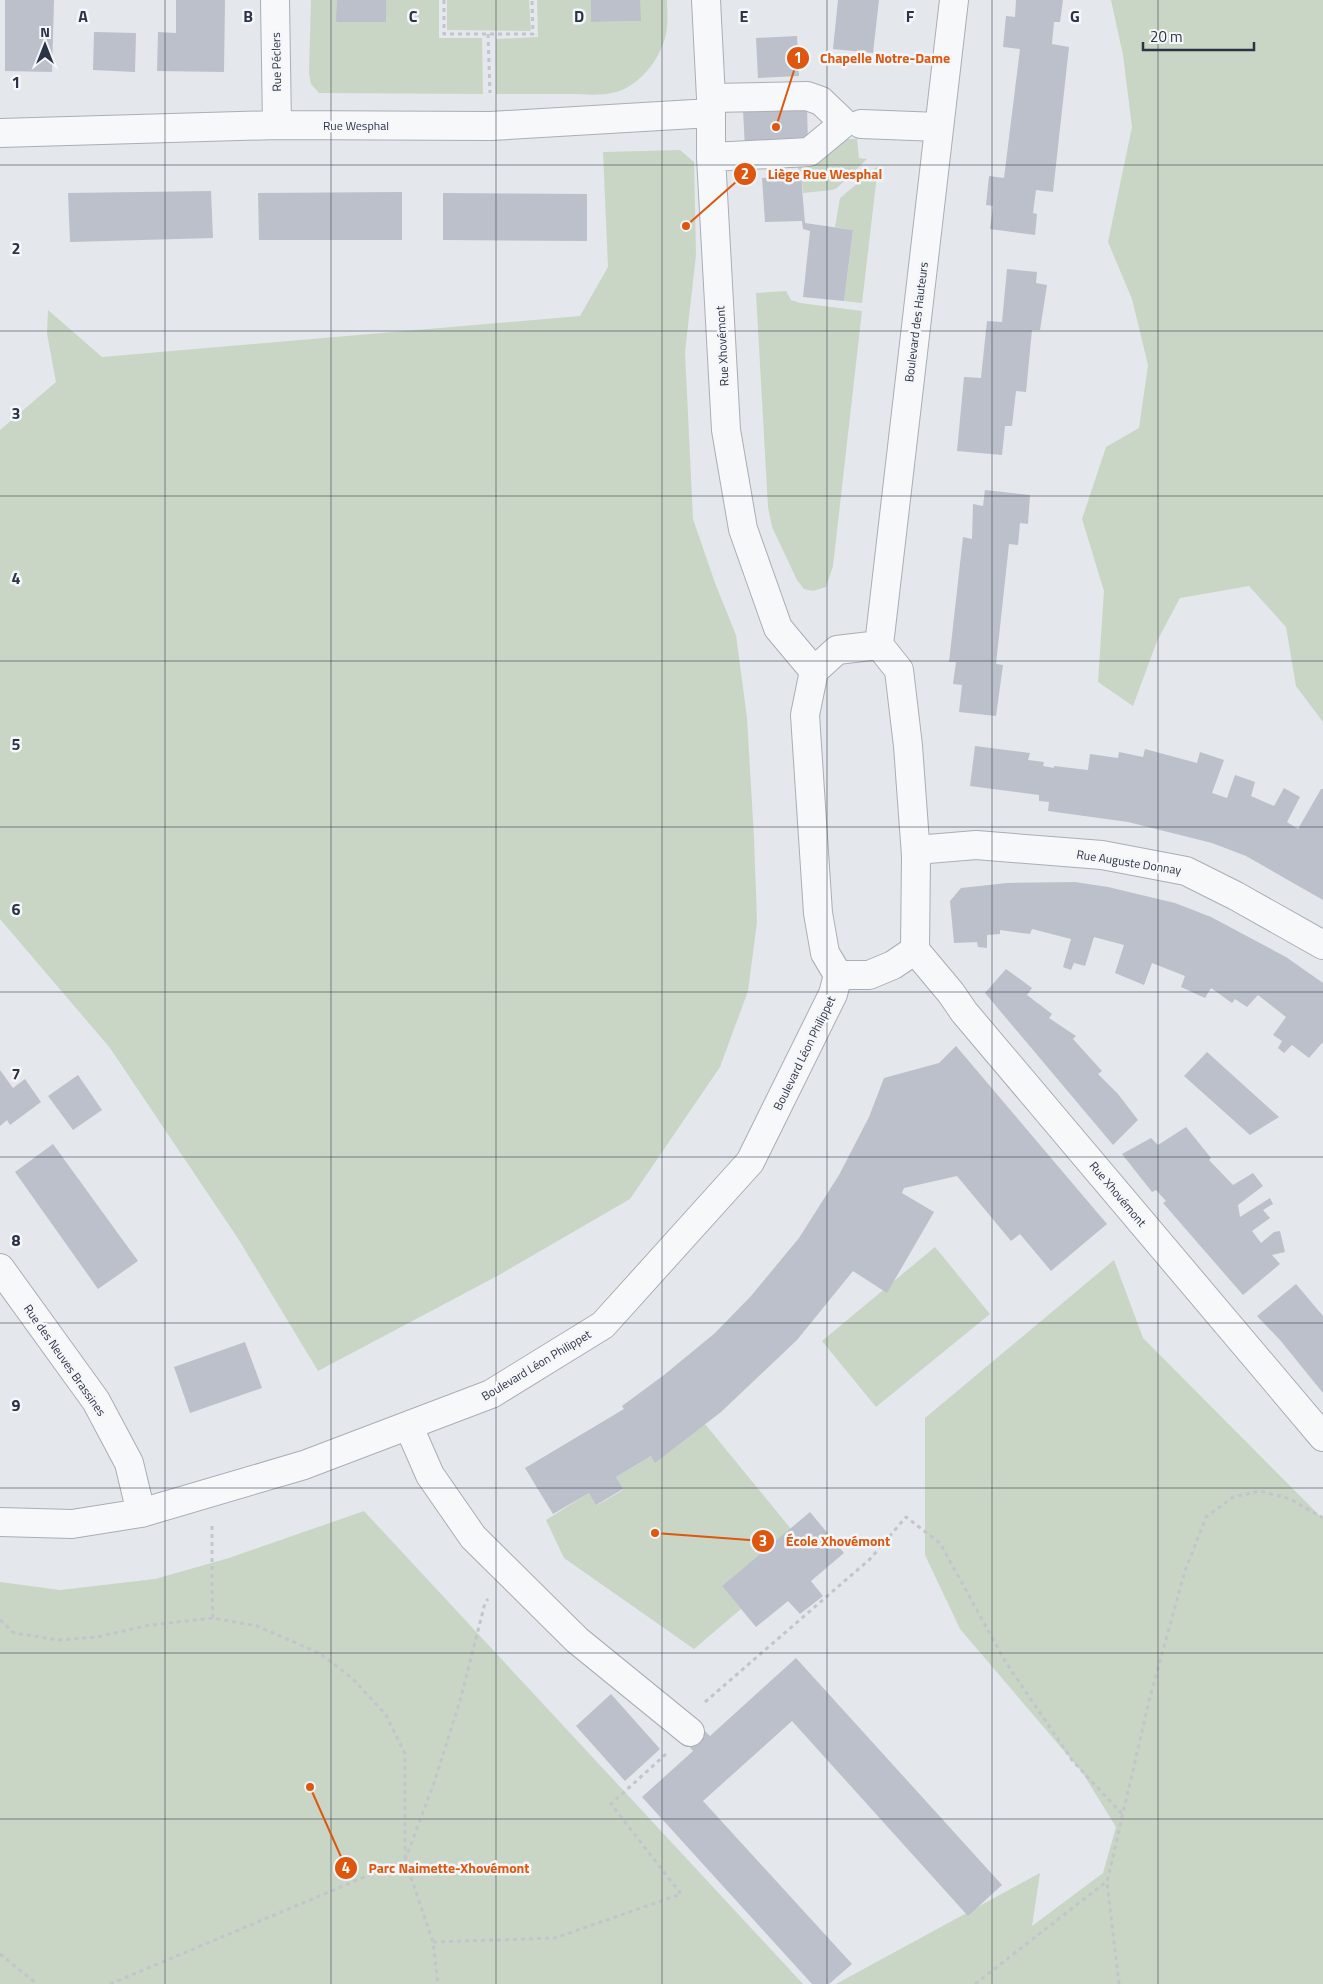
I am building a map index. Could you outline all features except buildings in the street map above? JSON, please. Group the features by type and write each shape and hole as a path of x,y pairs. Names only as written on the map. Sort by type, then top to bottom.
{"street":[{"name":"Rue Péclers","path":"276,0 278,125"},
{"name":"Rue Xhovémont","path":"706,0 711,105 711,157 726,430 742,529 778,628 814,671"},
{"name":"Boulevard des Hauteurs","path":"879,645 954,0"},
{"name":"Rue Wesphal","path":"0,134 278,125 492,126 806,96 821,101 844,123 809,152 711,157"},
{"path":"861,124 939,127"},
{"path":"879,645 899,670 908,746 916,850 916,950 893,965 869,974 838,975 826,953 818,913 804,715 814,671 836,650 879,645"},
{"name":"Rue Auguste Donnay","path":"916,850 976,845 1024,848 1102,855 1186,871 1236,896 1323,945"},
{"name":"Rue Xhovémont","path":"916,950 951,992 964,1012 1323,1436"},
{"name":"Boulevard Léon Philippet","path":"0,1522 72,1524 141,1513 304,1465 491,1394 603,1326 750,1162 833,994 838,975"},
{"name":"Rue des Neuves Brassines","path":"0,1268 96,1401 129,1463 141,1513"},
{"path":"408,1427 430,1475 473,1537 577,1640 685,1728"}],"path":[{"path":"444,0 444,34 533,34 532,0"},
{"path":"488,34 492,126"},
{"path":"1119,1984 1107,1882 1150,1697 1185,1571 1206,1517 1232,1497 1260,1491 1290,1499 1323,1518"},
{"path":"212,1492 212,1590 214,1618"},
{"path":"433,1942 555,1938 681,1894 612,1804 685,1728 870,1559 906,1517 940,1543 1005,1662 1072,1760 1122,1814"},
{"path":"110,1984 405,1860 434,1782 460,1701 485,1603 505,1570"},
{"path":"0,1620 14,1634 59,1640 97,1637 150,1625 214,1618 257,1626 318,1653 352,1678 386,1715 405,1754 405,1860 433,1942 438,1984"},
{"path":"975,1984 1107,1882"},
{"path":"0,1954 37,1984"}],"green space":[{"path":"311,0 337,0 337,22 385,22 386,0 439,0 439,38 482,38 483,94 319,93 311,84 309,73"},
{"path":"447,0 529,0 531,31 447,30"},
{"path":"537,0 591,0 592,22 640,21 640,0 667,0 667,27 662,46 646,72 630,85 616,92 596,95 496,94 496,39 538,37"},
{"path":"1111,0 1323,0 1323,722 1296,686 1286,627 1249,586 1180,598 1157,641 1133,706 1098,682 1104,591 1082,519 1106,447 1139,428 1148,365 1132,299 1108,242 1132,127 1123,55"},
{"path":"839,139 857,139 859,158 867,159 837,188 803,193 801,177 798,176 798,161 823,160 827,149"},
{"path":"680,150 694,162 696,255 685,352 693,519 715,583 736,635 747,718 757,922 748,991 720,1067 630,1199 499,1275 318,1371 239,1240 110,1048 0,919 0,430 56,382 47,334 48,310 102,357 580,316 608,267 603,152"},
{"path":"878,166 862,303 844,301 853,230 835,227 840,198"},
{"path":"786,291 791,300 800,303 862,311 833,566 826,587 813,591 804,589 797,580 772,527 768,507 756,293"},
{"path":"935,1247 990,1314 876,1407 822,1341"},
{"path":"1114,1260 1143,1338 1323,1519 1323,1984 836,1984 1040,1873 1032,1926 1103,1873 1116,1827 1082,1772 960,1629 925,1555 925,1418"},
{"path":"705,1424 791,1529 722,1586 741,1609 694,1649 564,1558 546,1520 589,1493 597,1505 623,1490 616,1477"},
{"path":"364,1511 803,1984 0,1984 0,1582 60,1590 155,1579 229,1558"}],"place":[{"name":"Chapelle Notre-Dame","path":"776,127"},
{"name":"Liège Rue Wesphal","path":"686,226"},
{"name":"École Xhovémont","path":"655,1533"},
{"name":"Parc Naimette-Xhovémont","path":"310,1787"}]}
